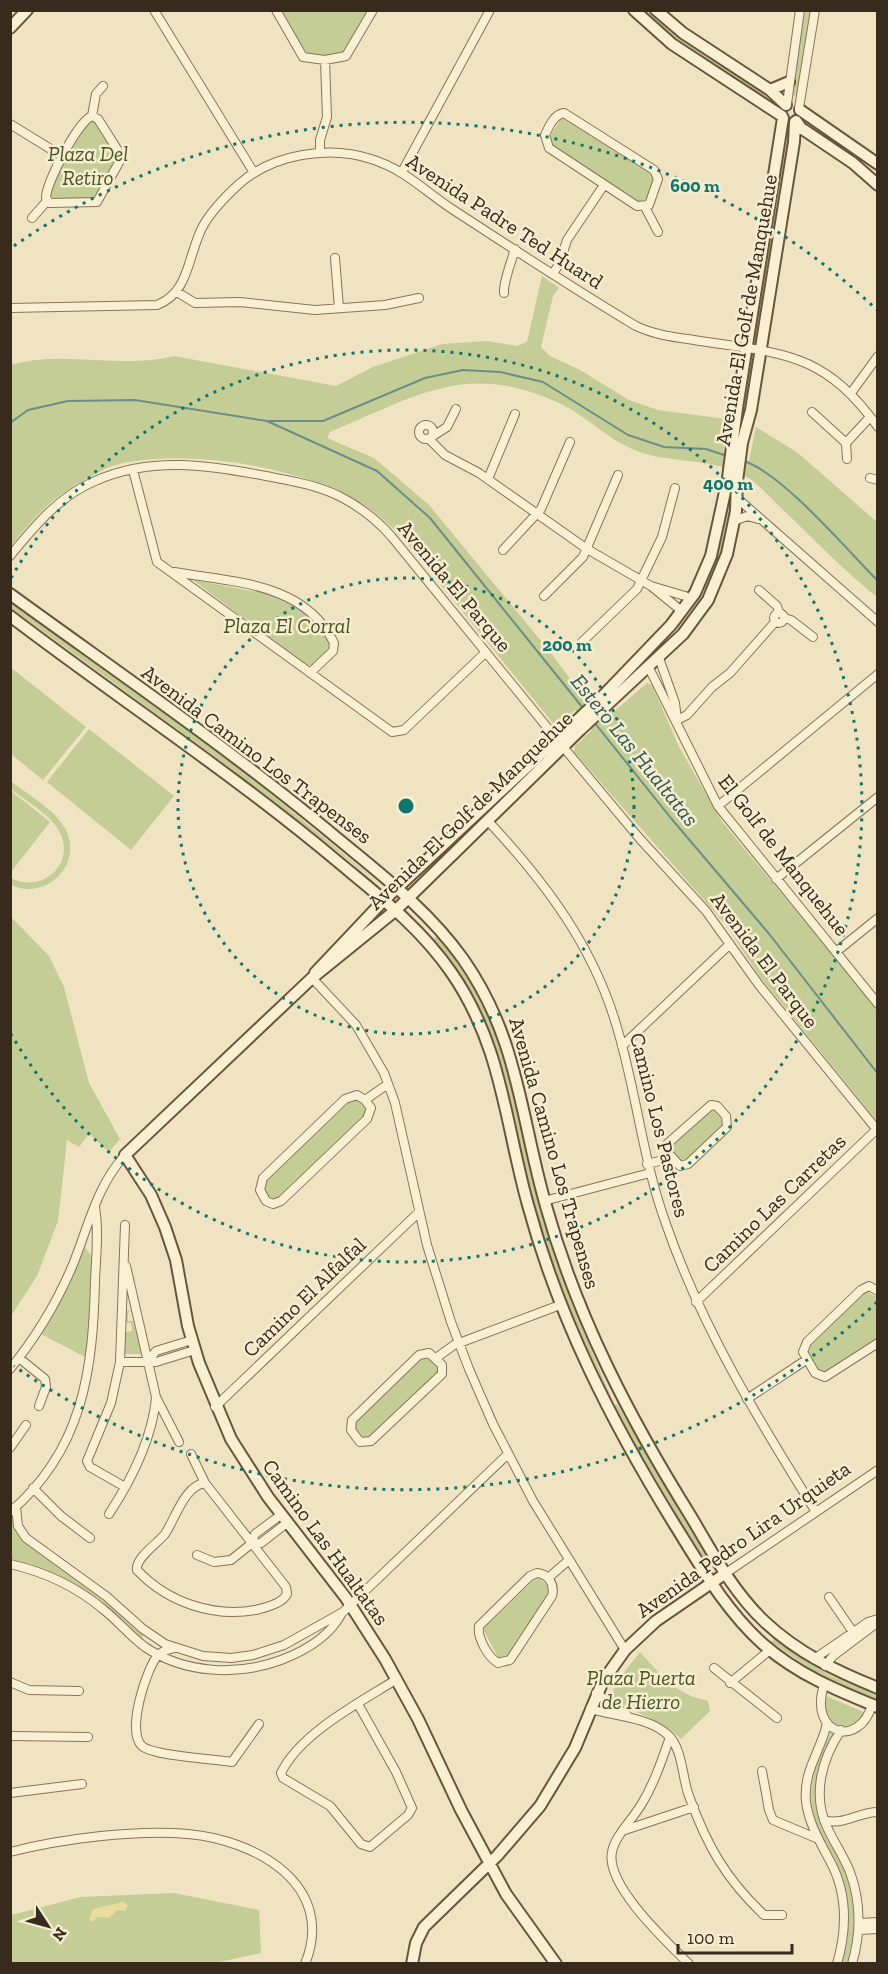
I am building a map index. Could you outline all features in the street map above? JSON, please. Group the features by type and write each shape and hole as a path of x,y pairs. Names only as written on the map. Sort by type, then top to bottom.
{"main road":[{"path":"10,28 27,10"},
{"path":"634,10 672,44 788,122 798,115"},
{"path":"656,10 683,33 770,90 787,104 795,104 798,115 814,137 853,163 878,185"},
{"path":"770,90 789,82"},
{"name":"Avenida El Golf de Manquehue","path":"602,704 678,613 711,556 733,480 739,441 746,348 782,117 787,104"},
{"path":"798,115 878,164"},
{"name":"Avenida El Golf de Manquehue","path":"739,441 751,410 798,115"},
{"path":"794,142 814,137"},
{"name":"Avenida El Golf de Manquehue","path":"312,978 326,959 384,900 556,739 577,727 602,704 649,668 701,612 724,565 737,498 733,480"},
{"name":"Avenida Camino Los Trapenses","path":"10,594 295,803 409,898 442,931 481,986 503,1032 518,1079 544,1201 583,1315 620,1397 726,1573 766,1623 825,1666 878,1688"},
{"path":"690,595 700,599 701,612"},
{"name":"Avenida Camino Los Trapenses","path":"10,616 251,790 396,910 429,943 466,996 492,1051 527,1203 560,1305 603,1399 639,1466 711,1583 741,1622 770,1650 824,1685 875,1706"},
{"path":"649,668 648,659 661,636"},
{"name":"Avenida El Golf de Manquehue","path":"125,1155 312,978 409,898 564,748 577,727"},
{"path":"429,943 433,934 442,931"},
{"name":"Camino Las Hualtatas","path":"125,1155 151,1195 168,1235 179,1271 193,1345 215,1407 239,1454 397,1679 489,1864 518,1914 556,1964"},
{"path":"603,1399 614,1402 620,1397"},
{"name":"Avenida Pedro Lira Urquieta","path":"412,1964 416,1942 424,1927 520,1831 550,1792 575,1748 596,1694 625,1650 656,1621 726,1573"}],"street":[{"path":"154,10 254,174"},
{"path":"276,10 303,57 325,60 346,56 372,10"},
{"path":"402,172 490,10"},
{"path":"787,104 800,10"},
{"name":"Avenida El Golf de Manquehue","path":"798,115 815,10"},
{"path":"320,153 320,140 327,117 325,60"},
{"path":"32,218 47,201 46,190 62,156 85,120 92,116 96,94 103,86"},
{"path":"558,114 570,115 654,170 658,179 653,199 645,207 637,206 549,148 545,143 545,135 558,114"},
{"path":"47,201 54,204 97,202 121,161 121,152 98,119 92,116"},
{"path":"10,124 62,156"},
{"name":"Avenida Padre Ted Huard","path":"177,292 196,238 211,212 240,183 254,174 298,156 320,153 357,156 402,172 449,207 523,255 646,330 761,350 811,364 851,393 878,428"},
{"path":"553,274 560,262 567,240 604,185"},
{"path":"645,207 657,232"},
{"path":"514,262 515,249"},
{"path":"504,293 504,280 514,262 523,255"},
{"path":"335,258 339,308"},
{"path":"10,308 157,305 177,292 195,303 240,302 315,310 385,305 419,298"},
{"path":"851,393 878,356"},
{"path":"456,409 447,427 431,438 445,455 488,479 587,549 640,580 651,586 690,595"},
{"path":"812,412 846,443 847,459"},
{"path":"488,479 515,414"},
{"path":"846,443 870,417"},
{"path":"503,550 537,515 570,442"},
{"name":"Avenida El Parque","path":"10,556 34,528 74,492 95,481 133,470 167,464 208,465 304,483 340,497 385,529 640,839 697,900 759,985 877,1131"},
{"path":"133,470 154,558 389,730 397,733 404,730 486,652"},
{"path":"544,596 581,560 618,475"},
{"path":"582,642 632,595 662,537 675,488"},
{"path":"737,498 878,622"},
{"path":"734,521 747,516 759,519"},
{"path":"169,571 278,591 305,606 334,643 333,651 310,673"},
{"path":"651,586 678,613"},
{"path":"759,590 777,606 781,615"},
{"path":"677,720 690,712 712,687 734,669 775,622 774,615 781,615 791,620 813,637"},
{"name":"El Golf de Manquehue","path":"659,658 675,704 677,720"},
{"name":"El Golf de Manquehue","path":"649,668 718,806 878,1004"},
{"path":"718,806 878,674"},
{"path":"776,879 878,796"},
{"name":"Camino Los Pastores","path":"488,821 540,878 574,929 600,981 622,1046 647,1164 673,1245 696,1302 747,1399 816,1512"},
{"path":"836,952 878,918"},
{"path":"622,1046 730,944"},
{"path":"312,978 356,1025 373,1052 388,1084 418,1214 437,1280 459,1343 508,1454 569,1560 625,1650"},
{"path":"365,1100 388,1084"},
{"path":"357,1095 365,1100 371,1111 368,1119 281,1201 273,1204 266,1201 260,1190 263,1178 348,1097 357,1095"},
{"path":"717,1106 729,1122 726,1128 688,1164 680,1166 672,1158 666,1149 668,1142 705,1107 717,1106"},
{"name":"Camino Las Carretas","path":"696,1302 877,1131"},
{"name":"Avenida El Golf de Manquehue","path":"10,1369 59,1294 104,1183 125,1155"},
{"path":"647,1164 672,1158"},
{"path":"544,1201 650,1173"},
{"name":"Avenida El Golf de Manquehue","path":"13,1509 33,1488 65,1443 87,1386 94,1339 97,1228 95,1207"},
{"name":"Camino El Alfalfal","path":"215,1407 418,1214"},
{"path":"124,1225 120,1362 108,1411 87,1461 90,1467 125,1487"},
{"path":"124,1263 132,1285 156,1397 179,1442"},
{"path":"878,1290 873,1287 864,1288 807,1342 802,1350 817,1375 828,1377 878,1343"},
{"path":"436,1358 459,1343 560,1305"},
{"path":"120,1362 148,1361 156,1351 193,1345"},
{"path":"429,1353 436,1358 443,1368 440,1376 371,1441 365,1443 358,1440 350,1427 353,1419 419,1355 429,1353"},
{"path":"19,1358 45,1379 46,1387 39,1406"},
{"path":"747,1399 806,1360"},
{"path":"109,1514 125,1487 147,1439 156,1397"},
{"path":"10,1448 26,1425"},
{"path":"191,1454 205,1484 285,1586 287,1594 276,1603 254,1610 229,1613 197,1607 164,1592 138,1572 138,1563 164,1534 189,1494 199,1484 205,1484"},
{"path":"10,1564 41,1573 79,1592 104,1609 135,1639 159,1654 182,1664 208,1669 255,1667 278,1661 307,1647 330,1630 347,1608 508,1454"},
{"name":"Avenida Pedro Lira Urquieta","path":"726,1573 878,1470"},
{"path":"33,1488 61,1516 90,1538"},
{"path":"13,1509 18,1526 26,1538 106,1596 150,1634 175,1648 212,1657 253,1655 284,1645 347,1608"},
{"path":"197,1555 223,1562 235,1558 251,1544 253,1536 285,1518"},
{"path":"548,1578 569,1560"},
{"path":"540,1573 548,1578 553,1587 552,1596 510,1660 502,1664 495,1662 479,1636 479,1626 530,1576 540,1573"},
{"path":"829,1598 855,1635"},
{"path":"814,1659 878,1621"},
{"path":"825,1666 855,1635"},
{"path":"175,1648 159,1654 136,1714 136,1737 144,1748 232,1762 259,1724"},
{"path":"730,1683 770,1650"},
{"path":"714,1668 730,1683 777,1718"},
{"path":"358,1704 396,1773 412,1808 408,1815 369,1847 361,1844 330,1806 283,1778 281,1773 308,1740 358,1704 397,1679"},
{"path":"10,1682 29,1690 79,1691"},
{"path":"824,1685 820,1710 827,1723 841,1730 850,1730 862,1724 875,1706"},
{"path":"596,1694 631,1718"},
{"path":"590,1709 631,1718 662,1731 670,1737 694,1807 714,1855 728,1877 764,1915 782,1916"},
{"path":"827,1723 808,1774 806,1791 808,1814 842,1891 844,1932 837,1964"},
{"path":"841,1730 821,1775 819,1795 824,1820 852,1878 859,1927 852,1964"},
{"path":"10,1736 88,1737"},
{"path":"670,1737 647,1795 612,1854 616,1877 651,1924 689,1964"},
{"path":"762,1771 772,1819 778,1824 800,1829 818,1839"},
{"path":"10,1793 82,1784"},
{"path":"625,1830 694,1807"},
{"path":"824,1820 841,1822 863,1813 878,1812"},
{"path":"800,1829 808,1814"},
{"path":"832,1837 841,1822"},
{"path":"10,1852 56,1843 159,1833 198,1835 234,1845 277,1866 302,1891 311,1911 313,1928 305,1964"},
{"path":"859,1927 878,1922"},
{"path":"859,1927 878,1929"}],"green space":[{"path":"279,11 368,11 345,52 341,55 309,56"},
{"path":"641,11 650,11 671,30 776,100 777,103 773,105 681,45"},
{"path":"805,11 811,11 797,94 794,96 792,93"},
{"path":"567,118 648,171 653,179 649,197 645,202 640,202 552,146 548,139 561,119"},
{"name":"Plaza Del Retiro","path":"94,120 117,157 95,198 52,199 50,192 69,152 82,131"},
{"path":"788,131 791,134 757,343 752,340"},
{"path":"542,276 559,288 553,296 541,347 550,356 580,370 629,400 658,410 726,419 727,437 723,451 749,461 756,427 798,453 877,522 877,597 747,477 719,466 660,457 632,449 568,408 526,390 496,384 468,384 442,388 415,396 330,432 327,438 374,458 429,505 551,653 602,722 647,683 652,685 679,747 723,823 877,1009 877,1121 760,977 726,925 574,752 575,746 592,730 575,710 556,727 416,554 378,515 353,499 288,473 212,460 176,458 141,460 106,468 65,492 37,516 11,546 11,365 51,359 133,361 174,356 336,386 373,367 442,344 487,341 517,346 527,342"},
{"path":"730,496 732,518 729,531 721,559 707,593 703,588 718,549"},
{"name":"Plaza El Corral","path":"193,580 279,596 299,607 330,642 329,649 313,665 306,665"},
{"path":"11,602 231,761 386,889 229,767 11,608"},
{"path":"10,667 86,727 43,780 11,754"},
{"path":"89,729 174,796 131,850 47,782"},
{"path":"11,781 56,816 66,830 70,843 69,856 58,877 36,888 24,889 11,885 11,878 22,882 33,882 52,874 59,866 64,845 56,826 45,814 11,789"},
{"path":"11,791 50,822 11,872"},
{"path":"11,917 49,956 64,987 89,1083 120,1139 109,1152 89,1134 79,1147 67,1140 58,1221 37,1276 11,1316"},
{"path":"435,937 440,937 476,991 495,1029 509,1070 545,1225 571,1302 612,1399 574,1320 549,1255 529,1187 498,1057 487,1026 473,996 456,968 434,940"},
{"path":"356,1098 366,1109 364,1116 279,1198 273,1200 269,1197 265,1190 265,1182 350,1100"},
{"path":"714,1109 725,1119 723,1125 685,1162 681,1162 670,1150 671,1145 709,1110"},
{"path":"85,1247 92,1257 87,1358 41,1334 69,1285"},
{"path":"866,1291 878,1298 877,1338 826,1373 819,1371 806,1351"},
{"path":"131,1305 133,1311 128,1312 128,1321 135,1321 141,1354 124,1354 125,1332 132,1331 131,1323 125,1323 126,1311 132,1310"},
{"path":"424,1357 438,1366 438,1372 368,1439 361,1438 354,1428 356,1422"},
{"path":"617,1404 715,1567 710,1570 611,1406"},
{"path":"12,1520 22,1538 107,1601 144,1635 141,1639 99,1601 75,1586 51,1574 11,1560"},
{"path":"538,1576 548,1587 548,1594 508,1656 499,1659 483,1629"},
{"path":"774,1639 829,1675 877,1694 877,1701 826,1679 771,1642"},
{"name":"Plaza Puerta de Hierro","path":"640,1652 662,1676 678,1689 708,1701 710,1711 681,1739 665,1726 610,1697 621,1676"},
{"path":"826,1696 866,1713 860,1721 853,1725 834,1724 824,1711"},
{"path":"831,1733 835,1735 819,1770 816,1795 820,1817 844,1869 851,1893 854,1916 847,1963 842,1963 848,1928 846,1892 839,1869 815,1820 811,1794 815,1769"},
{"path":"174,1893 259,1910 261,1953 215,1963 11,1964 11,1915 81,1897"}],"sand":[{"path":"123,1902 128,1905 125,1911 117,1910 109,1918 98,1917 92,1922 89,1919 93,1909"}],"waterway":[{"path":"269,421 323,421 425,378 463,370 500,372 543,382 628,435 664,447 706,449 727,456"},
{"name":"Estero Las Hualtatas","path":"10,423 28,410 68,401 135,400 267,421 377,471 430,518 583,708"},
{"path":"744,461 760,469 795,497 878,581"},
{"name":"Estero Las Hualtatas","path":"594,722 670,817 770,935 878,1074"}]}
